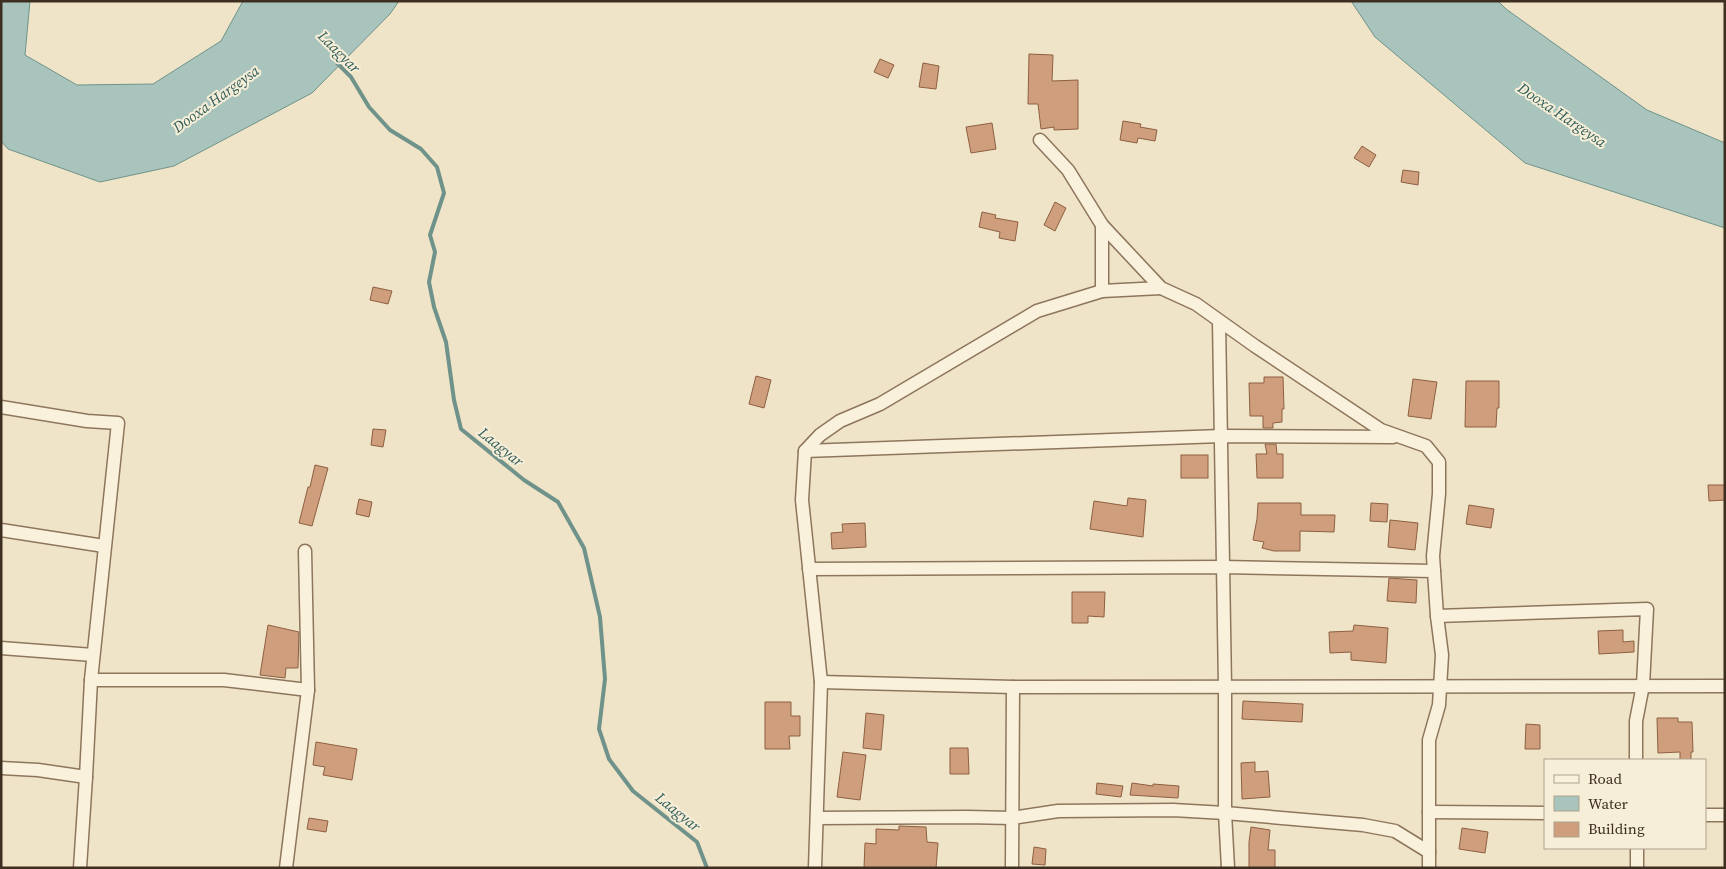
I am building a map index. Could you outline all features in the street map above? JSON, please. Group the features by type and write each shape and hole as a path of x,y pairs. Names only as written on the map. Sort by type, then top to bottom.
{"street":[{"path":"1040,140 1068,170 1102,225 1161,288 1196,304 1255,346 1381,430 1426,446 1439,462 1439,494 1433,556 1442,655 1439,705 1429,740 1429,868"},
{"path":"1102,225 1102,291"},
{"path":"815,868 821,682 802,500 805,451 820,435 840,421 880,404 1037,311 1102,291 1161,288"},
{"path":"1219,321 1225,687 1225,813 1228,868"},
{"path":"1,407 87,421 118,423 93,655 80,868"},
{"path":"805,451 1221,436 1401,437"},
{"path":"1,530 104,546"},
{"path":"286,868 308,690 305,551"},
{"path":"809,570 1223,567 1434,571"},
{"path":"1437,616 1647,609 1643,685 1636,721 1636,759"},
{"path":"1,648 93,655"},
{"path":"91,680 224,680 308,690"},
{"path":"821,682 1012,687 1725,686"},
{"path":"1012,687 1012,868"},
{"path":"1,768 38,770 86,777"},
{"path":"817,818 1012,818 1058,811 1173,810 1363,825 1395,831 1429,852"},
{"path":"1429,812 1544,813"},
{"path":"1706,815 1725,816"},
{"path":"1637,849 1637,868"}],"water":[{"name":"Dooxa Hargeysa","path":"1,1 30,1 25,55 77,85 153,84 221,41 243,1 399,1 390,14 312,93 174,166 100,182 8,149 1,141"},
{"name":"Dooxa Hargeysa","path":"1351,1 1498,1 1506,9 1647,110 1725,143 1725,228 1525,163 1375,37"}],"building":[{"path":"1029,54 1053,55 1052,81 1078,80 1078,129 1054,130 1054,127 1041,129 1038,104 1028,104"},
{"path":"880,59 894,65 888,78 874,72"},
{"path":"923,63 939,66 936,89 919,87"},
{"path":"1123,121 1141,124 1140,127 1157,130 1155,141 1138,138 1137,143 1120,140"},
{"path":"992,123 996,149 971,153 966,127"},
{"path":"1362,146 1376,155 1369,167 1354,158"},
{"path":"1403,170 1419,172 1418,185 1401,182"},
{"path":"1055,202 1066,208 1055,231 1044,225"},
{"path":"982,212 996,215 995,218 1018,222 1015,241 999,238 1000,232 979,227"},
{"path":"373,287 392,291 388,304 370,300"},
{"path":"756,376 771,380 764,408 749,404"},
{"path":"1264,377 1283,377 1284,409 1282,409 1282,422 1273,423 1273,428 1263,428 1263,416 1250,416 1249,383 1264,383"},
{"path":"1413,379 1437,382 1431,419 1408,416"},
{"path":"1466,381 1499,381 1499,408 1497,408 1496,427 1465,427"},
{"path":"373,429 386,430 383,447 371,445"},
{"path":"1265,444 1276,444 1277,454 1283,454 1283,478 1257,478 1256,454 1267,454"},
{"path":"1181,455 1208,455 1208,478 1181,478"},
{"path":"315,465 328,468 312,526 299,523"},
{"path":"1708,485 1725,485 1725,500 1709,501"},
{"path":"1128,498 1146,500 1143,537 1090,529 1094,501 1127,506"},
{"path":"359,499 372,502 369,517 356,514"},
{"path":"1258,503 1301,503 1301,515 1335,515 1334,532 1300,531 1300,551 1274,551 1262,548 1264,542 1253,540"},
{"path":"1371,503 1388,504 1387,522 1370,521"},
{"path":"1469,505 1494,509 1491,528 1466,524"},
{"path":"1390,520 1418,523 1415,550 1388,547"},
{"path":"865,523 866,547 832,549 831,533 843,532 842,524"},
{"path":"1389,578 1417,580 1416,603 1387,601"},
{"path":"1072,592 1105,592 1104,617 1088,616 1088,623 1072,623"},
{"path":"268,625 299,632 298,668 286,668 285,678 260,675"},
{"path":"1354,625 1388,628 1386,663 1351,660 1351,652 1330,653 1329,632 1353,631"},
{"path":"1623,630 1623,642 1634,641 1634,652 1599,654 1598,631"},
{"path":"1243,701 1303,704 1302,722 1242,719"},
{"path":"765,702 791,702 791,716 800,716 800,736 789,736 790,749 765,749"},
{"path":"866,713 884,715 881,750 863,748"},
{"path":"1657,718 1678,718 1678,722 1692,722 1693,752 1691,752 1691,759 1680,759 1680,752 1658,753"},
{"path":"1526,724 1540,725 1540,749 1525,749"},
{"path":"316,742 357,749 352,780 323,775 325,767 313,765"},
{"path":"950,748 968,748 969,774 950,774"},
{"path":"843,752 866,755 860,800 837,797"},
{"path":"1255,762 1255,772 1268,771 1270,797 1242,799 1241,763"},
{"path":"1097,783 1123,786 1121,797 1096,794"},
{"path":"1132,783 1153,786 1153,784 1179,786 1178,798 1130,795"},
{"path":"309,818 328,821 326,832 307,829"},
{"path":"899,826 926,827 927,842 938,843 936,868 864,868 865,843 876,844 876,829 899,830"},
{"path":"1251,827 1270,830 1268,850 1275,850 1275,868 1249,868"},
{"path":"1462,828 1488,832 1485,853 1459,849"},
{"path":"1034,847 1046,849 1045,865 1032,864"}],"waterway":[{"name":"Laagyar","path":"337,63 351,77 369,107 390,130 421,149 437,167 444,193 430,235 435,252 429,282 434,307 446,342 454,400 461,429 524,480 558,502 584,548 600,617 605,679 599,729 609,759 633,791 697,842 707,868"}]}
